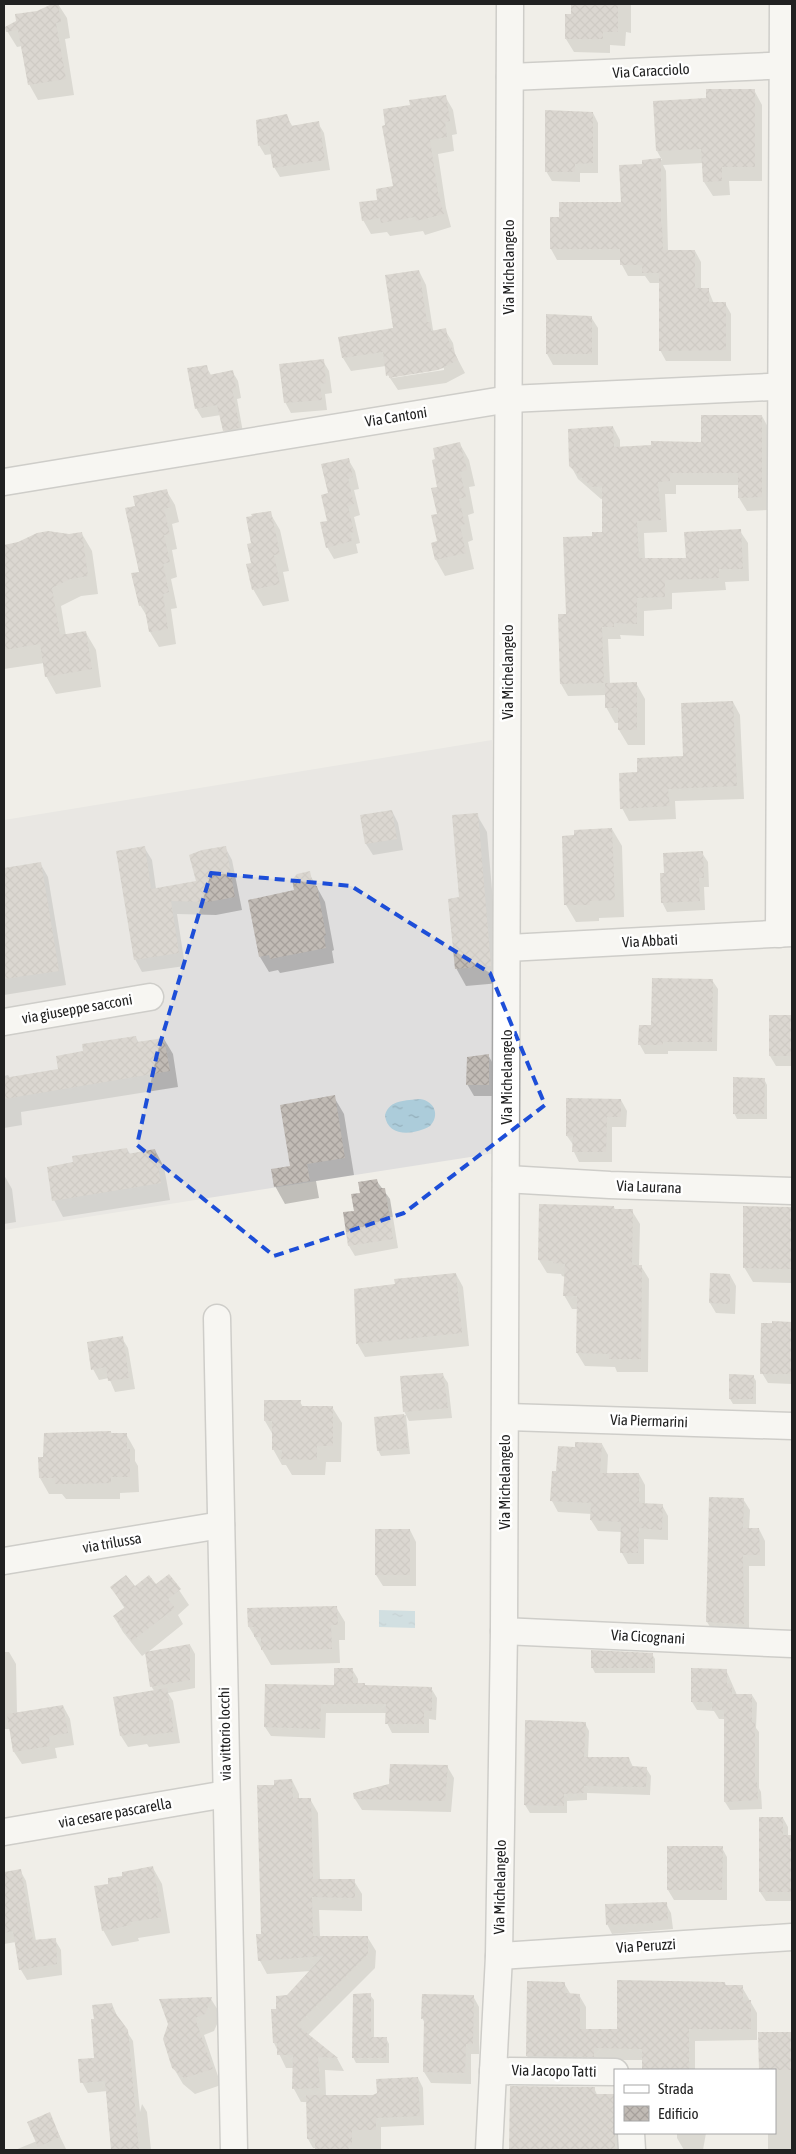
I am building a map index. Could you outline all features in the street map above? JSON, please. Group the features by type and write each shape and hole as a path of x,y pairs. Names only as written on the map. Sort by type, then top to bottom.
{"street":[{"name":"Via Michelangelo","path":"489,2150 499,1956 504,1631 510,4"},
{"path":"783,4 788,65 786,933"},
{"name":"Via Caracciolo","path":"510,77 788,65"},
{"name":"Via Cantoni","path":"4,482 509,399 787,386"},
{"name":"Via Abbati","path":"507,948 786,933"},
{"name":"via giuseppe sacconi","path":"4,1022 150,997"},
{"name":"Via Laurana","path":"506,1178 610,1185 792,1191"},
{"name":"via vittorio locchi","path":"217,1318 234,2150"},
{"name":"Via Piermarini","path":"506,1417 792,1426"},
{"name":"via trilussa","path":"4,1562 221,1525"},
{"name":"Via Cicognani","path":"504,1631 792,1644"},
{"name":"via cesare pascarella","path":"4,1832 226,1794"},
{"name":"Via Peruzzi","path":"499,1956 792,1937"},
{"name":"Via Jacopo Tatti","path":"493,2070 614,2072"},
{"path":"631,2134 632,2150"}],"highlighted area":[{"path":"211,873 351,886 490,973 545,1105 404,1213 274,1256 137,1145 157,1054"}],"shaded area":[{"path":"492,740 496,1153 4,1230 4,820"}],"water":[{"path":"420,1099 429,1103 434,1110 435,1118 430,1126 410,1133 396,1131 391,1128 385,1115 391,1106 399,1102"},
{"path":"379,1610 415,1611 415,1628 379,1627"}],"building":[{"path":"52,4 58,4 61,22 56,23 66,79 28,85 18,30 6,32 5,27 16,21 15,14 37,11"},
{"path":"571,4 618,4 618,32 603,32 603,39 565,39 565,14 571,14"},
{"path":"706,89 755,89 755,167 722,167 722,181 703,182 701,149 656,151 653,101 706,98"},
{"path":"446,95 450,121 445,122 447,137 430,140 438,193 444,214 416,221 415,217 381,223 380,218 362,221 359,202 377,200 376,189 393,186 382,126 385,125 383,109 410,105 409,100"},
{"path":"545,110 593,112 593,163 575,164 575,172 545,172"},
{"path":"287,114 291,126 319,121 325,160 273,168 269,144 258,146 256,120"},
{"path":"661,158 663,250 695,250 695,288 709,288 709,302 726,302 726,350 659,351 659,273 642,273 642,265 620,265 620,249 550,249 550,217 559,217 559,202 621,202 619,165 642,164 642,160"},
{"path":"419,270 427,322 430,322 431,331 446,328 448,339 458,360 438,370 389,378 389,375 386,376 383,352 342,358 338,337 393,328 385,275"},
{"path":"546,314 592,316 592,354 546,354"},
{"path":"324,359 326,383 320,384 322,400 284,403 279,364"},
{"path":"207,365 209,375 233,370 236,388 232,389 240,428 223,431 217,405 195,409 187,368"},
{"path":"701,415 762,415 762,497 738,498 738,473 670,473 670,481 658,482 661,520 637,521 639,558 686,558 684,532 741,529 743,569 719,569 719,578 665,580 665,597 637,598 637,624 614,623 614,627 602,627 604,683 560,684 558,614 566,614 563,537 592,536 592,532 602,532 602,486 592,487 569,466 568,429 613,426 614,447 651,445 651,441 701,442"},
{"path":"460,442 467,470 460,472 466,497 459,499 465,524 460,526 466,553 435,560 431,543 437,541 431,515 437,514 431,488 437,487 432,460 435,459 433,448"},
{"path":"349,458 353,477 348,479 354,504 348,506 354,532 350,533 352,541 326,548 320,522 327,521 321,495 328,493 321,464"},
{"path":"167,489 171,507 164,509 170,534 164,535 170,562 163,564 169,592 163,594 168,629 149,632 144,605 139,606 131,573 139,572 125,508 135,506 133,496"},
{"path":"271,511 280,554 274,555 280,584 252,590 246,564 251,563 247,544 251,543 246,517 252,516 251,514"},
{"path":"48,531 69,534 82,532 88,576 70,579 52,588 60,635 86,631 92,669 45,677 40,644 4,650 4,545"},
{"path":"637,682 637,730 618,730 618,708 605,708 605,683"},
{"path":"733,701 737,786 668,789 670,806 620,809 619,773 637,772 637,758 683,756 681,703"},
{"path":"392,810 397,839 365,844 360,815"},
{"path":"478,813 491,966 455,969 448,899 459,897 452,815"},
{"path":"612,828 615,900 590,901 590,905 564,905 562,836 574,835 574,830"},
{"path":"145,846 151,889 196,881 189,855 202,850 226,846 235,897 208,902 171,901 179,953 134,960 116,851"},
{"path":"703,851 704,878 699,878 700,901 661,903 660,873 664,873 663,853"},
{"path":"41,862 59,971 4,979 4,868"},
{"path":"310,871 313,886 317,886 326,935 324,936 326,948 270,959 269,955 259,957 248,900 294,890 292,880 297,874"},
{"path":"652,978 713,979 712,1042 663,1042 663,1045 638,1045 639,1025 651,1025"},
{"path":"769,1015 792,1015 792,1056 769,1056"},
{"path":"136,1036 137,1042 164,1038 170,1071 4,1099 4,1078 58,1069 56,1056 83,1051 82,1044"},
{"path":"489,1054 489,1085 466,1085 467,1057"},
{"path":"733,1077 765,1078 764,1114 733,1114"},
{"path":"335,1095 345,1158 307,1164 310,1181 274,1187 271,1169 290,1166 280,1105"},
{"path":"566,1098 621,1099 621,1117 607,1117 606,1152 572,1152 573,1136 566,1136"},
{"path":"127,1148 128,1154 155,1149 161,1183 52,1201 47,1167 73,1162 72,1156"},
{"path":"377,1179 379,1188 385,1188 393,1239 348,1246 343,1212 354,1211 351,1194 360,1193 358,1182"},
{"path":"539,1204 614,1206 614,1209 633,1209 632,1265 642,1265 641,1359 609,1359 609,1354 576,1353 577,1296 563,1296 565,1264 538,1260"},
{"path":"743,1206 792,1207 792,1269 743,1268"},
{"path":"456,1273 462,1333 356,1344 354,1289 395,1284 394,1279"},
{"path":"710,1273 730,1274 730,1304 709,1303"},
{"path":"772,1321 792,1322 792,1374 760,1374 761,1323 772,1323"},
{"path":"123,1336 129,1378 108,1381 106,1367 91,1370 87,1342"},
{"path":"443,1373 448,1408 403,1412 400,1376"},
{"path":"729,1374 754,1375 753,1399 729,1399"},
{"path":"264,1400 301,1400 300,1406 333,1406 333,1446 317,1446 317,1460 281,1459 282,1450 272,1450 272,1421 264,1421"},
{"path":"404,1414 408,1448 377,1451 374,1417"},
{"path":"111,1431 111,1433 127,1433 127,1449 130,1449 130,1477 111,1477 111,1483 74,1484 55,1484 55,1478 39,1478 38,1457 43,1457 44,1433"},
{"path":"575,1442 602,1443 600,1473 639,1473 639,1503 663,1504 662,1530 639,1528 638,1553 620,1553 621,1522 590,1520 591,1503 550,1501 552,1471 556,1471 558,1446 575,1447"},
{"path":"709,1497 744,1498 743,1528 759,1528 760,1555 743,1555 744,1624 706,1622"},
{"path":"375,1529 410,1529 410,1575 375,1575"},
{"path":"169,1574 181,1589 168,1599 175,1608 132,1641 113,1616 125,1607 110,1587 126,1575 135,1586 149,1575 156,1584"},
{"path":"337,1606 338,1625 331,1625 332,1649 261,1650 261,1637 254,1637 254,1627 248,1627 247,1608"},
{"path":"190,1644 190,1680 150,1687 145,1652"},
{"path":"591,1650 653,1653 653,1668 591,1668"},
{"path":"334,1668 353,1668 353,1683 432,1687 432,1711 424,1710 424,1724 385,1724 386,1704 321,1704 320,1729 264,1727 265,1684 334,1685"},
{"path":"691,1668 727,1669 727,1684 732,1684 732,1694 752,1694 752,1722 755,1723 755,1782 757,1782 758,1800 724,1802 724,1710 712,1710 712,1702 691,1702"},
{"path":"167,1688 174,1732 141,1736 141,1733 120,1736 113,1697"},
{"path":"63,1705 68,1733 49,1736 50,1746 13,1752 7,1714"},
{"path":"525,1720 586,1722 584,1757 629,1757 630,1766 647,1767 646,1787 584,1786 584,1793 564,1794 564,1806 524,1805"},
{"path":"390,1764 448,1765 445,1801 354,1799 353,1793 389,1784"},
{"path":"292,1779 293,1798 311,1798 313,1879 355,1879 355,1898 312,1897 313,1936 368,1936 368,1954 297,2025 338,2058 318,2057 320,2088 292,2089 293,2055 277,2055 277,2043 273,2043 271,2009 276,2009 276,1996 287,1995 323,1956 258,1961 256,1934 261,1934 257,1785 274,1785 274,1780"},
{"path":"759,1817 783,1817 783,1835 792,1835 792,1892 759,1892"},
{"path":"667,1846 723,1846 722,1890 667,1890"},
{"path":"153,1866 162,1917 130,1922 131,1925 102,1931 94,1886 108,1884 108,1878 122,1876 122,1872"},
{"path":"21,1869 33,1940 56,1938 57,1964 19,1970 13,1931 4,1933 4,1872"},
{"path":"667,1902 668,1920 653,1921 653,1923 606,1925 605,1904"},
{"path":"617,1980 725,1982 725,1985 743,1985 743,2001 751,2000 751,2029 689,2029 689,2069 642,2069 642,2049 594,2048 594,2057 526,2056 527,1981 565,1982 565,1993 580,1994 580,2029 617,2029"},
{"path":"371,1993 371,2037 387,2037 386,2058 352,2058 353,1994"},
{"path":"422,1994 474,1995 473,2044 466,2044 465,2073 423,2072 424,2018 421,2019"},
{"path":"212,1997 205,2014 195,2018 213,2069 184,2078 172,2068 163,2039 168,2024 159,1999"},
{"path":"112,2003 113,2010 128,2030 139,2150 111,2150 105,2081 80,2083 78,2059 94,2058 91,2019 94,2019 92,2005"},
{"path":"758,2032 792,2032 792,2070 759,2069"},
{"path":"418,2077 420,2116 376,2118 376,2130 352,2130 352,2145 348,2145 349,2150 315,2150 315,2139 307,2139 306,2095 373,2095 377,2093 376,2079"},
{"path":"510,2086 595,2087 595,2094 614,2094 615,2150 509,2150"},
{"path":"50,2112 60,2137 38,2147 27,2122"}]}
